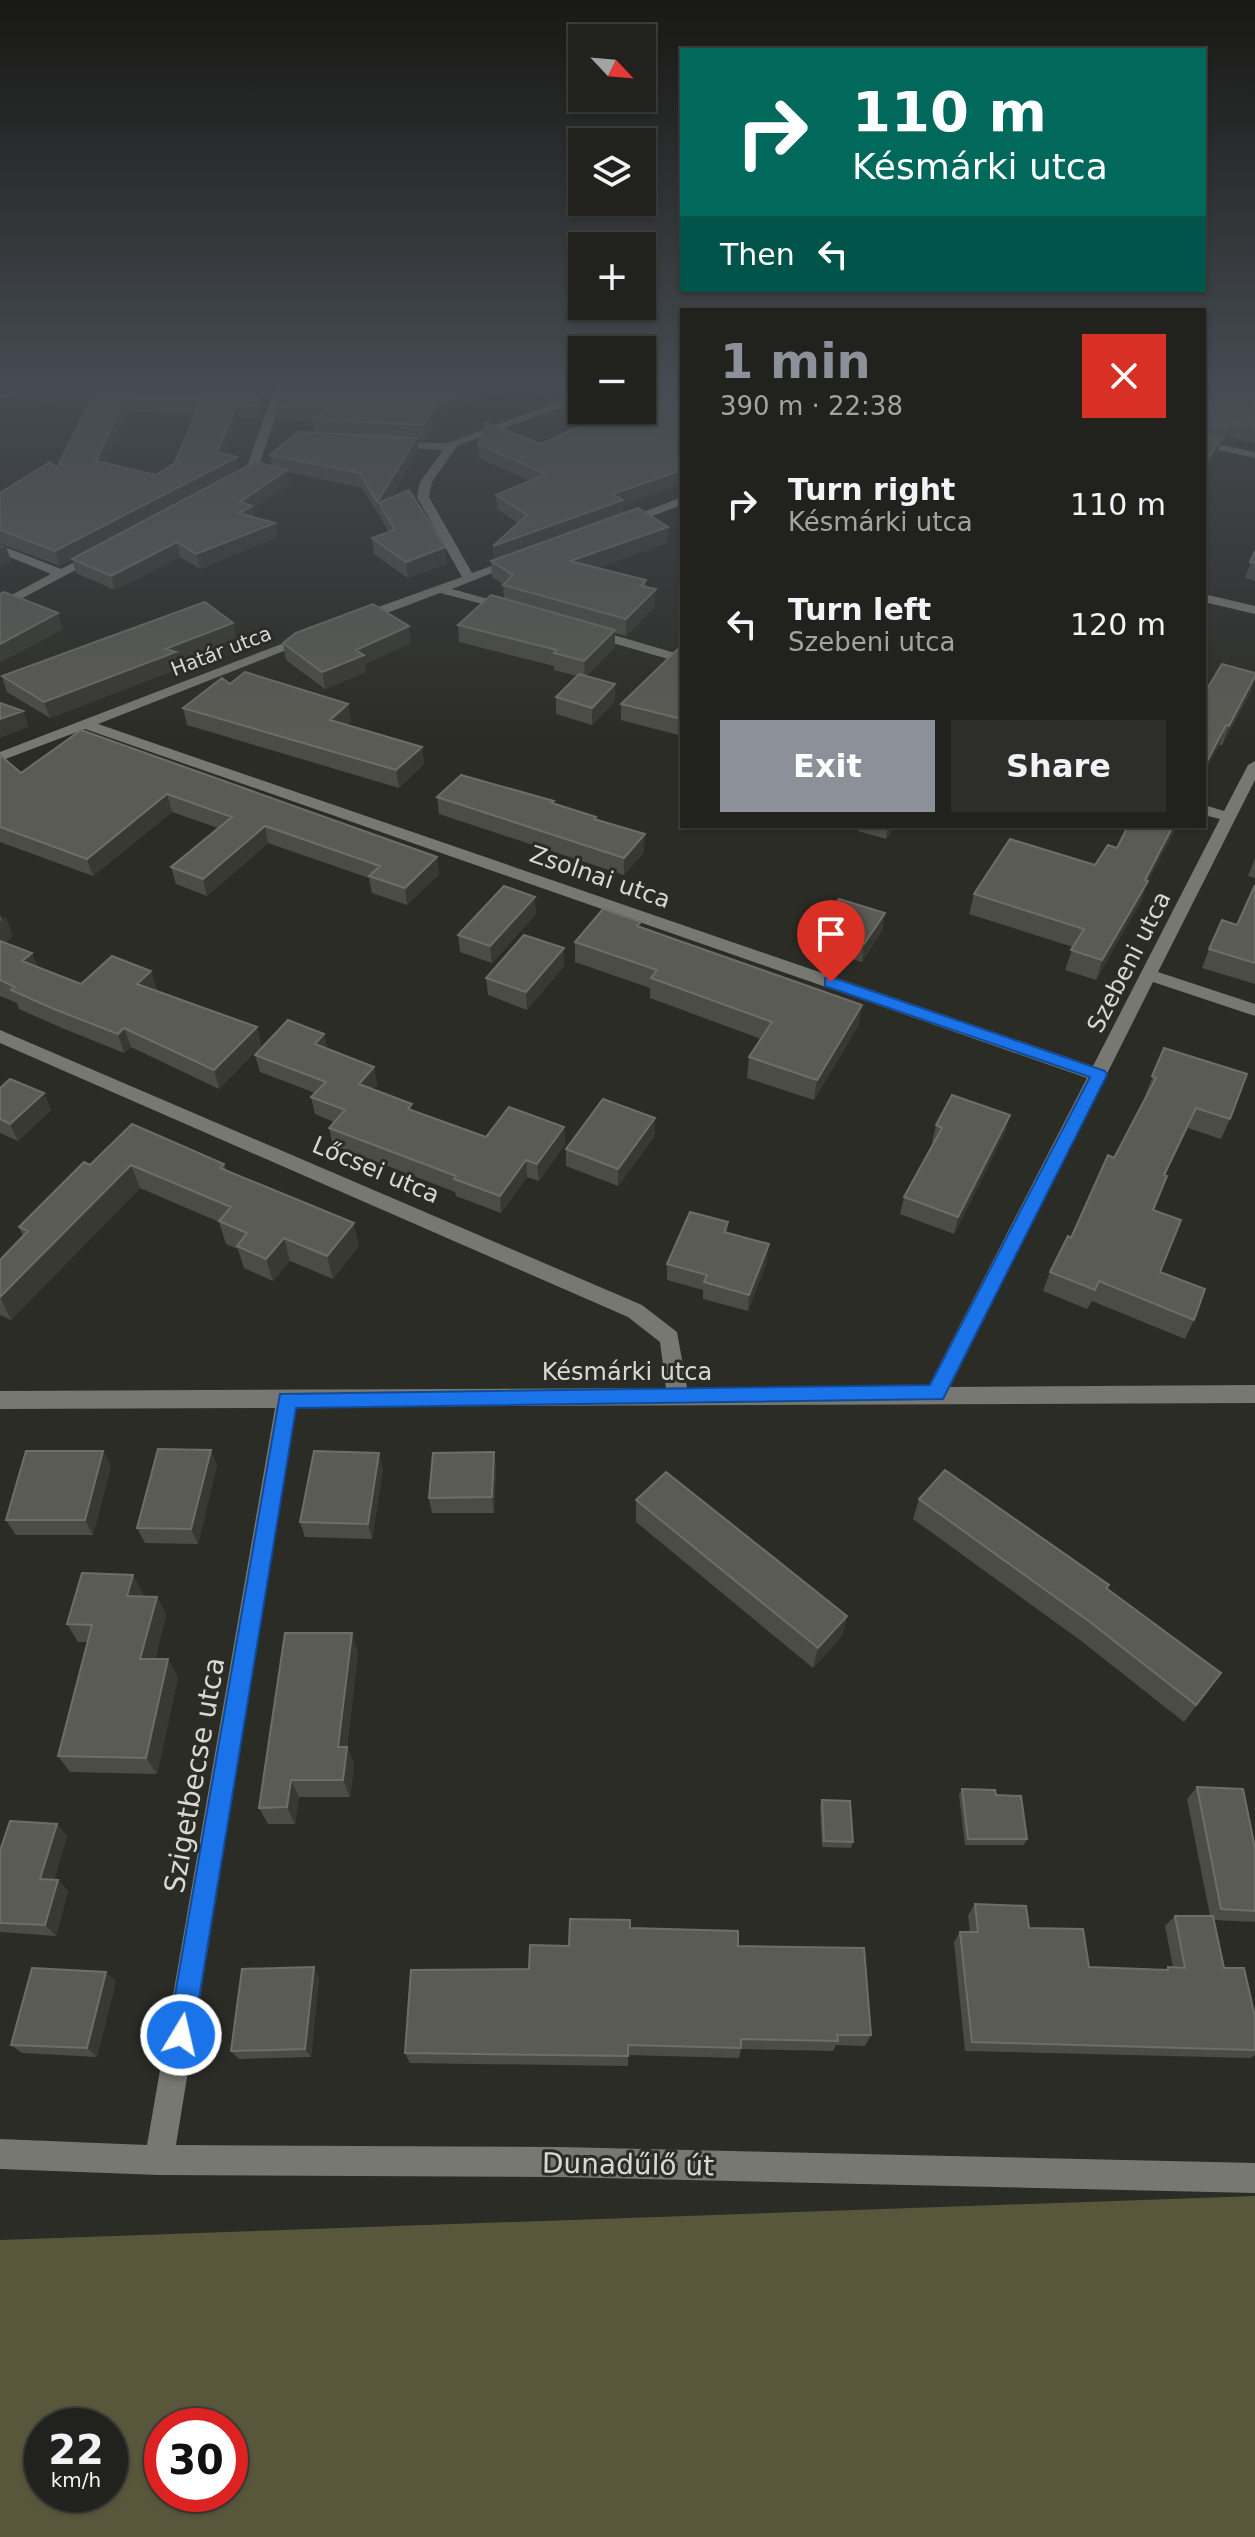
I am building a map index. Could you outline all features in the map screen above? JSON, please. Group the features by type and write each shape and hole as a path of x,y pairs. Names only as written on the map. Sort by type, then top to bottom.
{"street":[{"path":"424,499 469,578"},
{"path":"611,527 680,502"},
{"path":"0,606 115,546"},
{"path":"0,549 61,574"},
{"path":"350,622 526,558"},
{"path":"438,589 530,615"},
{"path":"1206,598 1255,610"},
{"path":"575,628 680,658"},
{"name":"Határ utca","path":"0,757 320,634"},
{"name":"Zsolnai utca","path":"84,724 1099,1075"},
{"name":"Szebeni utca","path":"936,1393 1255,765"},
{"path":"1206,811 1228,817"},
{"path":"1151,975 1255,1010"},
{"name":"Lőcsei utca","path":"0,1036 635,1311 670,1338 678,1398"},
{"name":"Késmárki utca","path":"0,1400 678,1398 936,1393 1255,1394"},
{"name":"Szigetbecse utca","path":"159,2160 287,1400"},
{"name":"Dunadűlő út","path":"0,2154 159,2160 558,2162 1255,2178"}],"shaded area":[{"path":"1255,2196 1255,2537 0,2537 0,2240"}],"building":[{"path":"0,499 155,499 55,551 0,530"},
{"path":"184,499 244,499 240,502 252,506 239,513 275,523 196,554 177,542 111,576 72,559"},
{"path":"387,499 415,499 445,547 406,562 372,538 395,530 379,503"},
{"path":"503,499 623,500 493,546 527,515"},
{"path":"638,508 668,527 570,561 646,580 641,586 656,589 626,619 503,585 513,575 491,561"},
{"path":"4,592 58,613 0,644 0,594"},
{"path":"491,595 615,630 584,661 554,653 557,650 458,625"},
{"path":"205,602 233,623 165,649 176,652 44,702 2,676"},
{"path":"373,604 409,626 356,650 364,655 322,672 283,643 296,633"},
{"path":"678,649 680,649 680,719 621,704"},
{"path":"1222,664 1255,673 1229,726 1226,725 1206,763 1206,691"},
{"path":"245,672 348,704 330,720 422,747 396,770 183,708 222,678 230,684"},
{"path":"579,674 615,684 592,708 556,697"},
{"path":"0,703 23,711 0,719"},
{"path":"81,730 437,857 405,888 369,876 380,866 265,826 203,879 171,867 232,817 167,794 87,859 0,827 0,755 21,773"},
{"path":"461,775 554,801 552,803 596,817 594,819 645,834 624,858 437,797"},
{"path":"1127,828 1172,828 1145,880 1148,881 1102,960 1071,950 1084,929 974,894 1010,839 1095,865 1108,845 1117,848"},
{"path":"1255,885 1255,963 1209,949 1222,920 1237,925"},
{"path":"504,886 535,897 490,946 458,935"},
{"path":"839,899 885,913 864,944 817,929"},
{"path":"603,909 641,922 637,926 862,1005 817,1080 749,1057 772,1022 651,978 657,970 575,942"},
{"path":"524,935 564,948 526,992 486,978"},
{"path":"0,941 32,953 22,961 81,984 112,956 151,971 137,984 257,1027 214,1070 124,1028 118,1034 11,990 15,987 0,980"},
{"path":"288,1020 324,1034 315,1044 374,1067 359,1084 412,1104 408,1109 486,1137 509,1107 564,1127 537,1164 526,1160 500,1196 454,1179 456,1176 329,1128 345,1110 311,1097 326,1082 255,1055"},
{"path":"1164,1048 1247,1074 1230,1119 1196,1108 1164,1175 1167,1176 1153,1210 1181,1220 1160,1272 1205,1289 1194,1320 1099,1281 1095,1290 1050,1272 1068,1236 1071,1238 1108,1155 1114,1158 1156,1078 1152,1076"},
{"path":"10,1079 44,1093 10,1124 0,1119 0,1088"},
{"path":"952,1095 1010,1115 958,1217 904,1197 942,1128 936,1125"},
{"path":"603,1099 655,1118 618,1169 566,1149"},
{"path":"132,1124 224,1164 220,1168 354,1223 327,1256 284,1238 266,1259 237,1246 247,1233 219,1221 231,1207 131,1165 0,1297 0,1260 28,1231 19,1227 84,1162 90,1165"},
{"path":"690,1212 728,1222 724,1232 769,1244 749,1295 704,1282 707,1275 667,1264"},
{"path":"158,1449 211,1450 191,1529 137,1528"},
{"path":"26,1451 103,1451 85,1520 6,1520"},
{"path":"314,1451 379,1453 368,1524 300,1522"},
{"path":"494,1452 492,1497 429,1498 433,1453"},
{"path":"945,1470 1109,1585 1106,1588 1221,1673 1196,1705 1090,1622 919,1499"},
{"path":"666,1472 847,1616 818,1648 636,1500"},
{"path":"82,1573 133,1575 127,1596 157,1597 140,1659 168,1659 146,1758 58,1756 92,1625 67,1624"},
{"path":"285,1633 352,1633 338,1747 347,1747 343,1780 291,1780 287,1807 259,1808"},
{"path":"1197,1787 1243,1789 1255,1848 1255,1911 1221,1909"},
{"path":"962,1789 995,1790 996,1795 1021,1796 1027,1839 968,1839"},
{"path":"822,1800 850,1801 853,1842 824,1841"},
{"path":"10,1821 57,1824 40,1879 58,1880 45,1925 0,1923 0,1851"},
{"path":"975,1904 1026,1906 1029,1928 1083,1929 1089,1967 1185,1968 1175,1916 1213,1916 1224,1968 1244,1968 1255,2017 1255,2050 972,2042 960,1932 978,1932"},
{"path":"570,1919 630,1920 630,1928 738,1931 738,1946 864,1948 871,2035 837,2035 838,2041 741,2039 741,2048 628,2045 628,2056 405,2053 411,1970 529,1969 530,1945 569,1946"},
{"path":"314,1967 305,2049 231,2051 242,1969"},
{"path":"32,1968 106,1972 87,2048 11,2045"}],"route":[{"path":"181,2035 287,1400 936,1393 1099,1075 831,982"}]}
